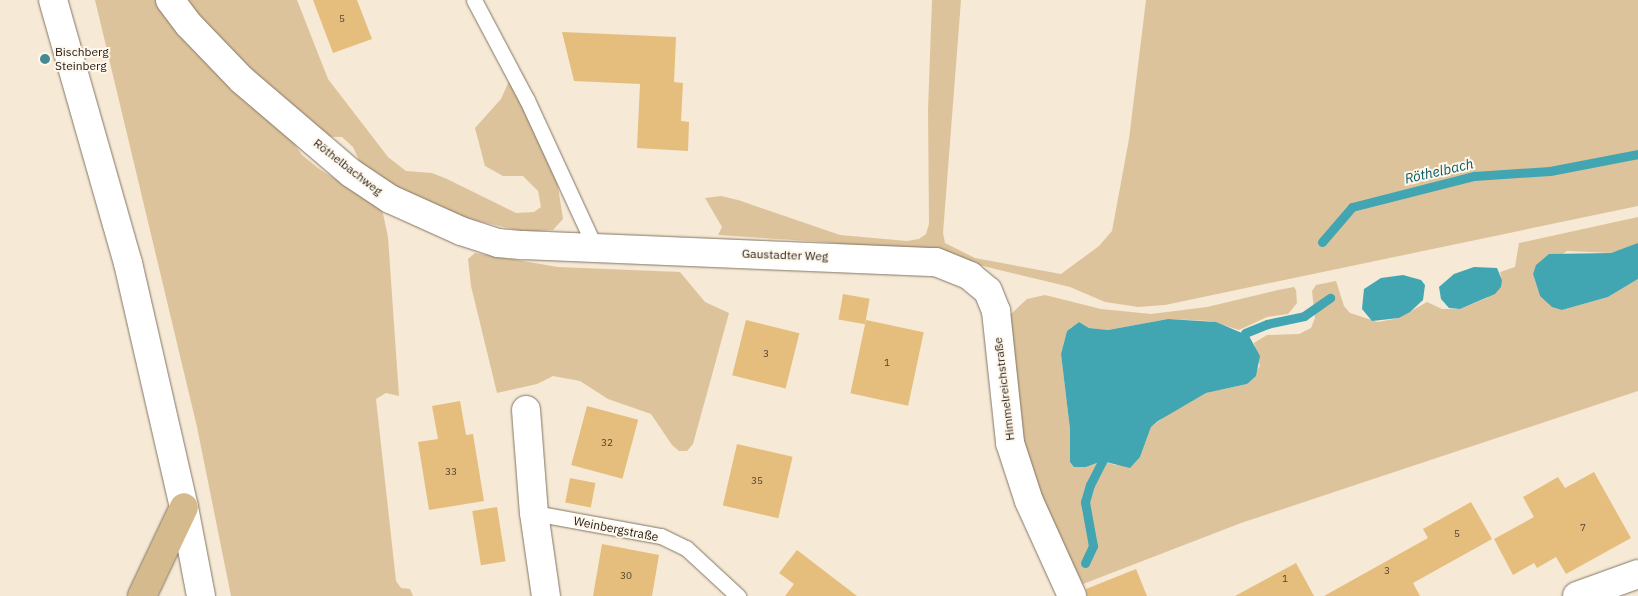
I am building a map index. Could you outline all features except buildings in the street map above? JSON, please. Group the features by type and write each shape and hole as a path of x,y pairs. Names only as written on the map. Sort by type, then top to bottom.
{"main road":[{"path":"142,596 184,506"}],"street":[{"path":"53,0 128,263 184,506 201,596"},
{"name":"Röthelbachweg","path":"170,0 189,25 242,80 351,173 390,199 431,219 498,243 584,246"},
{"name":"Gaustadter Weg","path":"584,246 936,262 970,276 988,291"},
{"name":"Himmelreichstraße","path":"988,291 996,311 1010,443 1029,501 1068,595"},
{"path":"526,410 534,513 546,596"},
{"path":"1577,596 1638,574"}],"lane":[{"path":"474,0 526,100 584,246"},
{"name":"Weinbergstraße","path":"534,513 661,536 686,548 738,596"}],"shaded area":[{"path":"95,0 297,0 328,79 388,157 406,171 432,173 516,213 534,212 541,207 538,191 523,176 503,176 485,166 475,128 501,99 510,79 520,70 524,76 545,129 556,174 563,219 553,230 525,232 444,213 399,194 362,167 353,147 342,137 289,136 302,155 318,168 382,209 388,237 399,396 386,393 376,399 396,581 401,588 410,589 413,596 231,596 197,427"},
{"path":"932,0 961,0 943,233 945,243 975,258 1061,274 1099,246 1112,231 1129,139 1146,0 1638,0 1638,206 1165,305 1138,307 1105,302 1070,287 946,257 825,242 718,235 722,227 705,198 721,196 738,200 840,235 907,241 919,239 926,234 929,224 928,110"},
{"path":"1638,217 1638,243 1635,245 1611,253 1567,251 1533,274 1540,296 1562,310 1608,297 1638,279 1638,391 1241,523 1083,584 1037,495 1025,463 1010,315 1027,299 1045,295 1101,309 1151,314 1207,307 1294,287 1296,290 1297,303 1288,314 1267,317 1239,330 1210,321 1168,319 1108,330 1089,328 1079,322 1067,331 1061,354 1070,429 1070,462 1086,467 1102,461 1115,465 1140,457 1151,427 1167,415 1206,393 1247,384 1260,366 1254,343 1267,335 1299,334 1311,328 1315,318 1312,291 1316,285 1336,281 1344,306 1350,313 1378,322 1399,318 1427,302 1442,309 1460,309 1487,298 1502,280 1500,272 1515,267 1519,243"},
{"path":"475,253 558,267 680,272 705,302 729,313 693,444 687,451 679,451 672,445 651,414 608,399 580,381 553,376 537,384 497,393 471,286 468,259"}],"water":[{"path":"1638,243 1638,279 1608,297 1562,310 1552,307 1540,296 1533,274 1536,265 1549,254 1611,253"},
{"path":"1474,267 1497,268 1502,280 1501,287 1495,294 1460,309 1449,308 1441,299 1439,287 1454,274"},
{"path":"1403,275 1421,280 1425,285 1423,300 1410,312 1399,318 1372,321 1362,309 1364,289 1381,278"},
{"path":"1168,319 1216,322 1249,336 1260,356 1256,376 1247,384 1206,393 1158,421 1151,427 1140,457 1130,468 1102,461 1086,467 1074,467 1070,462 1070,429 1061,354 1067,331 1079,322 1089,328 1108,330"}],"waterway":[{"name":"Röthelbach","path":"1322,242 1352,207 1474,176 1550,171 1638,154"},
{"name":"Röthelbach","path":"1245,333 1267,324 1304,316 1330,298"},
{"path":"1085,563 1093,546 1085,502 1090,485 1102,461"}],"place":[{"name":"Bischberg Steinberg","path":"45,59"}]}
